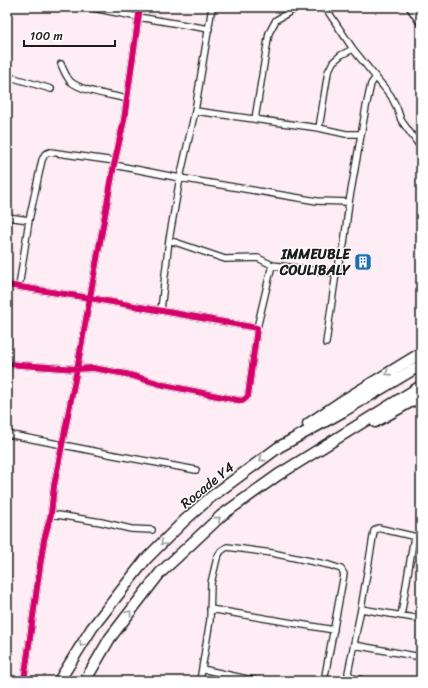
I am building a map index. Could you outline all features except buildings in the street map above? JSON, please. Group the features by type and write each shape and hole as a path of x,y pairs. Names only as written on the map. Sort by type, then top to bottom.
{"highway":[{"path":"279,447 309,423 421,353"},
{"name":"Rocade Y4","path":"59,681 92,628 146,559 185,520 212,497 279,447 344,411 421,365"},
{"path":"85,681 110,638 160,572 222,516 278,475 421,386"},
{"path":"309,456 421,396"}],"main road":[{"path":"410,7 421,22"}],"street":[{"path":"88,7 209,30"},
{"path":"24,681 44,540 51,514 54,486 77,369 114,163 124,120 140,7"},
{"path":"160,310 169,240 180,178 195,111 212,7"},
{"path":"255,119 269,33 276,20 298,7"},
{"path":"325,7 353,49 391,96 401,120 421,148"},
{"path":"319,128 328,72 333,62 341,55 353,49"},
{"path":"61,64 69,80 77,86 127,99"},
{"path":"7,76 51,89"},
{"path":"326,342 336,273 344,244 349,202 361,134 371,84 376,77"},
{"path":"195,111 319,128 346,134 361,134"},
{"path":"19,287 42,160 45,154 50,152 114,163 180,178 317,201 349,202"},
{"path":"7,217 30,220"},
{"path":"169,240 225,259 258,258 272,265 336,273"},
{"path":"7,364 77,369 93,368 126,374 164,385 242,401 245,400 248,396 257,328 272,265"},
{"path":"7,285 160,310 257,328"},
{"path":"7,434 196,470"},
{"path":"51,514 101,522 131,529 152,530"},
{"path":"368,681 352,678 348,673 361,609 374,531 378,528 421,538"},
{"path":"401,616 414,536"},
{"path":"200,681 210,620 211,583 217,558 221,550 227,547 272,553 341,569 344,574 324,681"},
{"path":"210,609 334,630"},
{"path":"361,609 421,619"},
{"path":"354,645 421,657"},
{"path":"202,669 256,681"}],"cycle path":[{"path":"24,681 44,540 51,514 54,486 114,165 124,120 140,7"},
{"path":"7,285 90,298 257,328 248,396 242,401 164,385 126,374 93,368 77,369 7,364"}],"place":[{"name":"IMMEUBLE COULIBALY","path":"363,262"}]}
